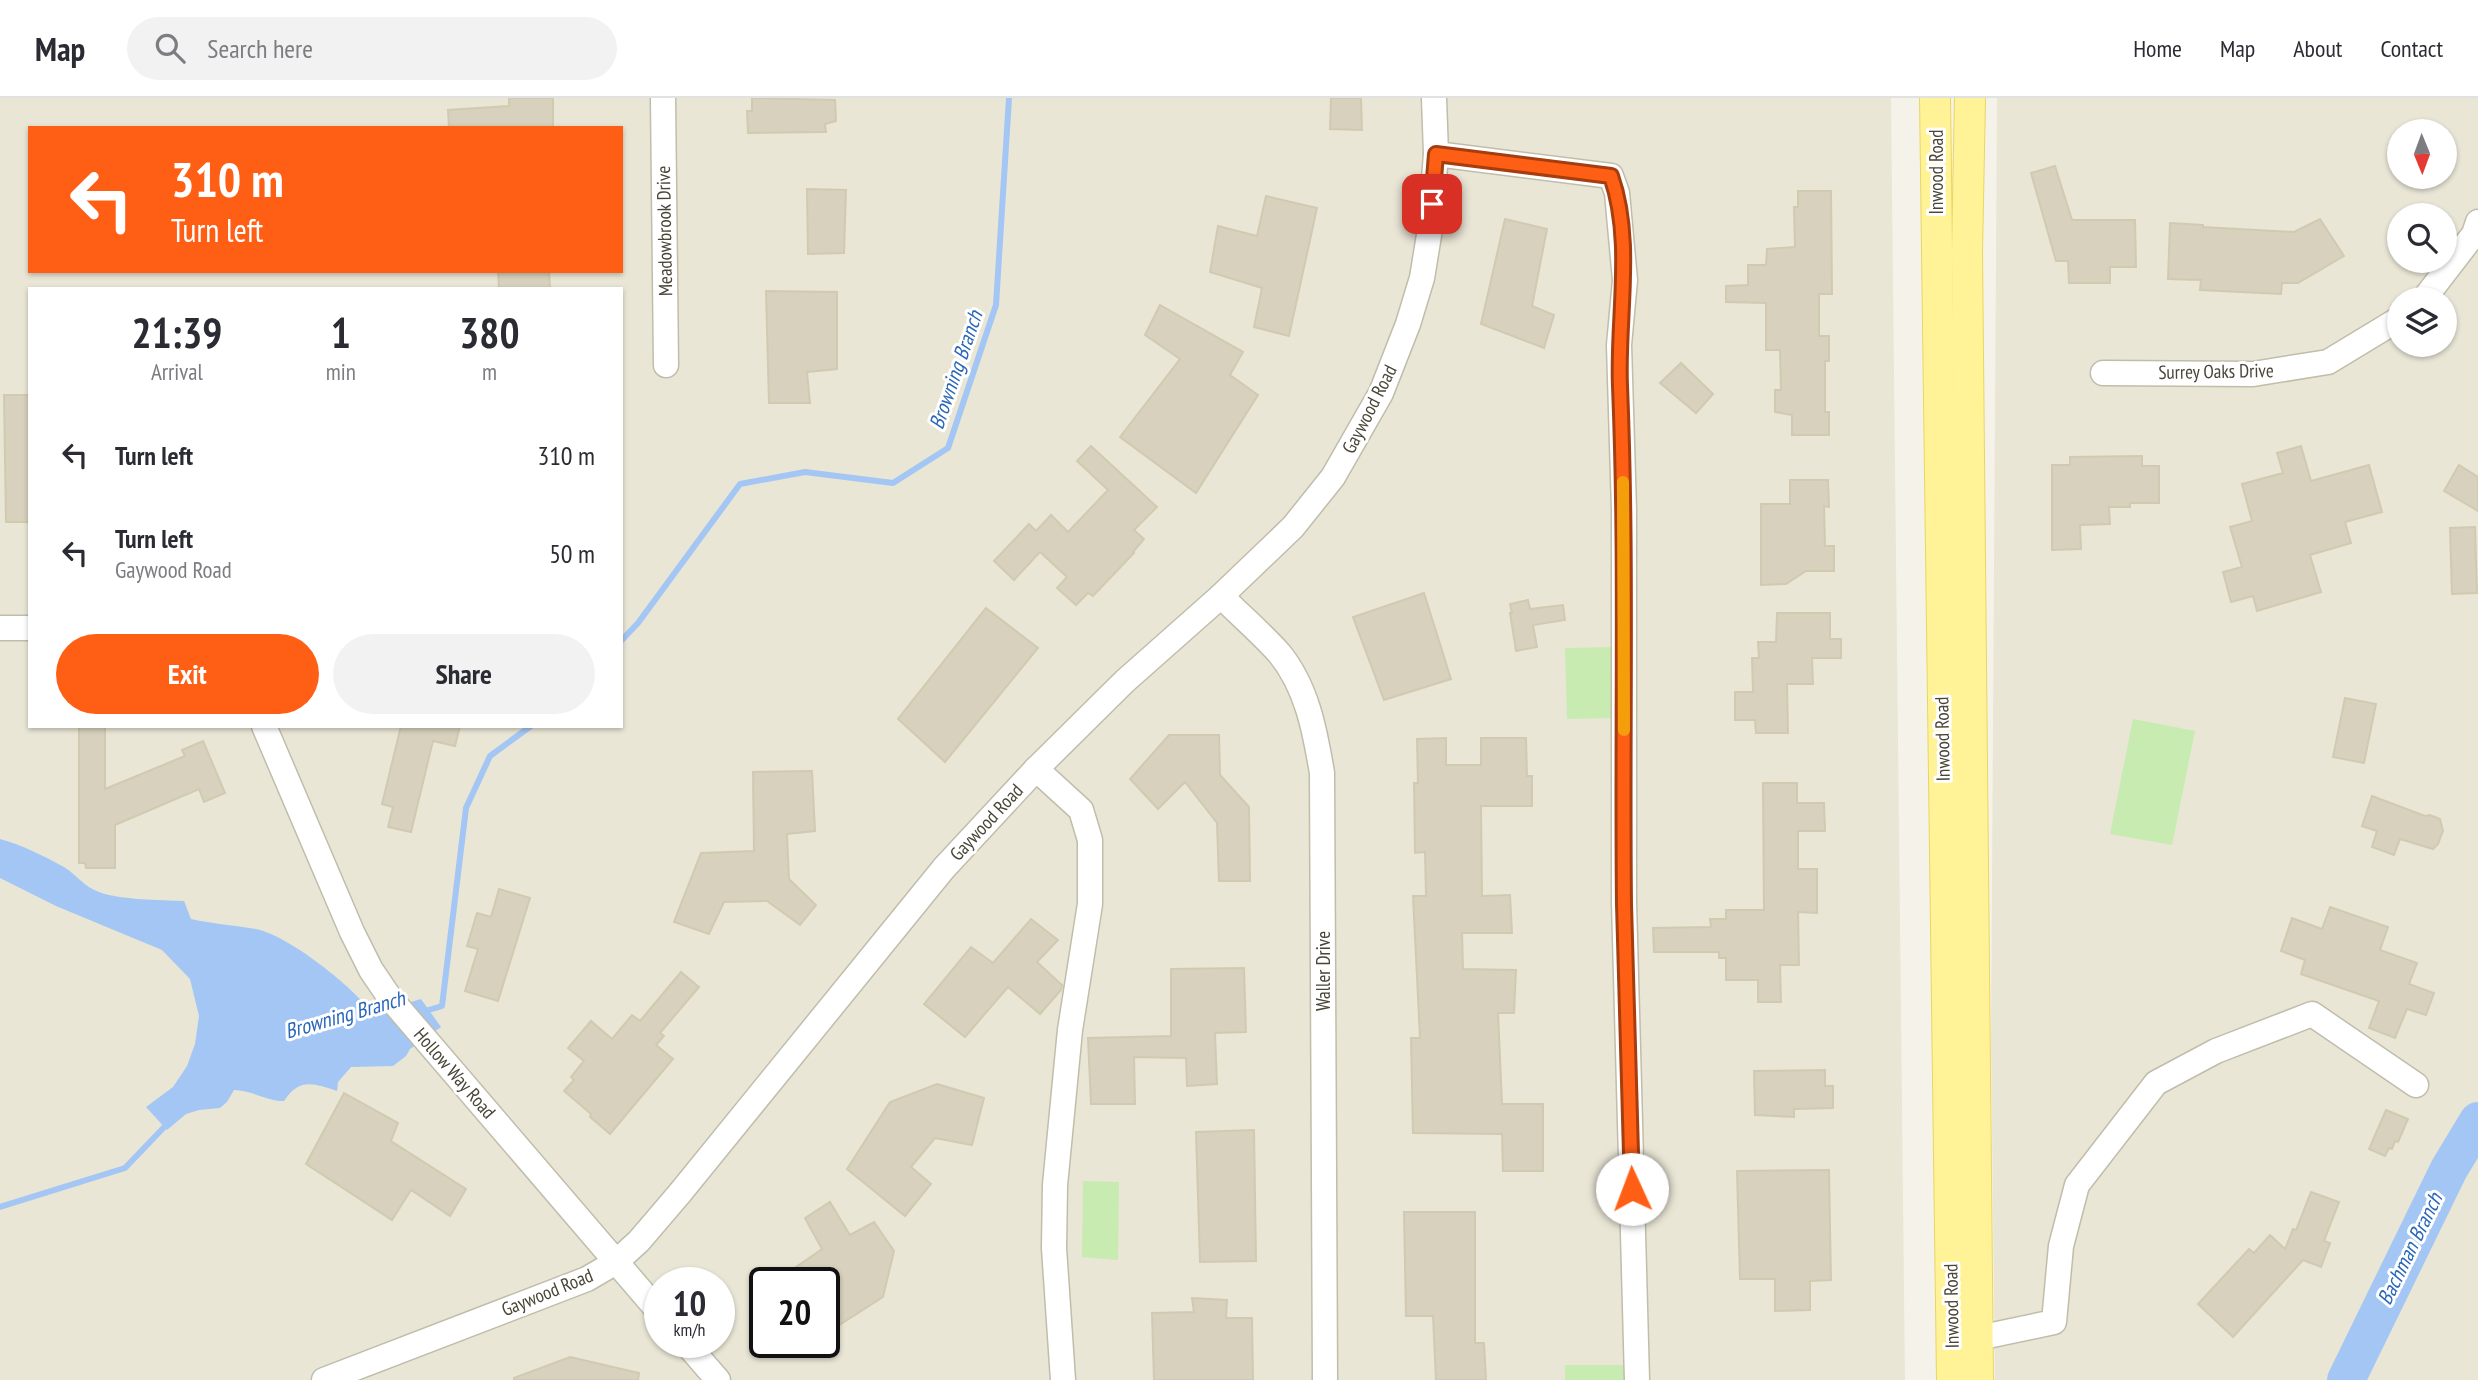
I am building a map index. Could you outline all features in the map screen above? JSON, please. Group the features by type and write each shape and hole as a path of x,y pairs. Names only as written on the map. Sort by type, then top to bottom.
{"main road":[{"name":"Inwood Road","path":"1935,98 1938,440 1959,887 1965,1338 1978,1380"},
{"name":"Inwood Road","path":"1959,887 1970,442 1967,252 1970,98"},
{"path":"1938,440 1970,442"},
{"name":"Inwood Road","path":"1952,1380 1965,1338"}],"street":[{"name":"Meadowbrook Drive","path":"663,98 666,365"},
{"name":"Gaywood Road","path":"324,1380 587,1279 616,1262 639,1241 680,1193 944,868 1035,769 1125,681 1221,596 1293,527 1333,477 1381,393 1408,324 1422,278 1430,229 1436,154 1434,98"},
{"path":"1436,154 1611,176 1617,194 1625,280 1619,345 1625,510 1624,902 1637,1380"},
{"path":"2433,287 2474,234 2478,222"},
{"name":"Surrey Oaks Drive","path":"2103,373 2252,374 2328,362 2387,326"},
{"name":"Waller Drive","path":"1221,596 1280,654 1303,692 1315,732 1322,774 1325,1380"},
{"path":"0,628 28,628"},
{"name":"Hollow Way Road","path":"265,728 352,932 371,970 390,998 644,1294"},
{"path":"1035,769 1081,810 1090,840 1090,904 1070,1030 1055,1185 1054,1248 1063,1380"},
{"path":"1965,1338 2054,1322 2061,1246 2077,1185 2156,1083 2216,1051 2312,1014 2416,1085"},
{"path":"699,1358 718,1380"}],"shaded area":[{"path":"0,98 1891,98 1905,1380 0,1380"},
{"path":"1997,98 2478,98 2478,1380 1995,1380 1991,1039"}],"green space":[{"path":"1616,647 1616,718 1567,719 1565,648"},
{"path":"2133,719 2195,731 2172,845 2110,834"},
{"path":"1083,1181 1119,1182 1118,1260 1082,1257"},
{"path":"1565,1365 1624,1365 1624,1380 1565,1380"}],"water":[{"path":"0,839 56,863 99,892 129,898 184,901 191,919 270,933 318,962 370,1010 381,1011 421,999 441,1027 410,1049 406,1056 393,1066 351,1067 338,1082 337,1091 307,1084 295,1089 284,1101 234,1090 220,1108 186,1114 167,1130 146,1107 173,1087 187,1066 195,1044 199,1016 190,979 162,950 56,906 0,878"}],"building":[{"path":"509,98 553,98 553,126 449,126 448,110 509,106"},
{"path":"752,98 835,100 836,121 825,124 826,132 748,133 747,111 752,111"},
{"path":"1331,98 1361,98 1362,130 1330,129"},
{"path":"2055,166 2072,220 2135,220 2136,267 2110,267 2110,283 2069,283 2068,261 2056,261 2031,173"},
{"path":"807,189 846,190 844,253 808,254"},
{"path":"1798,191 1831,191 1832,294 1819,294 1819,336 1829,336 1829,361 1825,361 1825,412 1829,412 1829,435 1792,435 1792,415 1775,412 1775,390 1781,390 1780,350 1766,350 1766,303 1726,302 1726,286 1748,285 1748,265 1766,265 1767,249 1795,247 1794,207 1798,207"},
{"path":"1266,196 1317,208 1289,336 1254,327 1262,288 1210,272 1218,226 1257,236"},
{"path":"1505,219 1547,229 1532,306 1554,315 1544,348 1481,324"},
{"path":"2320,219 2344,256 2298,283 2282,283 2281,294 2200,290 2201,280 2168,279 2170,223 2294,232"},
{"path":"498,273 549,273 550,287 499,287"},
{"path":"766,291 837,292 837,369 807,372 810,403 769,403"},
{"path":"1160,305 1243,352 1230,375 1258,395 1196,493 1120,437 1180,359 1145,335"},
{"path":"1681,363 1713,394 1696,413 1660,383"},
{"path":"4,395 28,395 28,522 6,522"},
{"path":"1091,446 1157,507 1134,530 1144,539 1134,553 1093,596 1088,593 1076,605 1057,588 1067,577 1040,552 1014,580 994,561 1029,524 1036,531 1051,515 1068,532 1108,490 1077,461"},
{"path":"2301,446 2311,481 2369,465 2382,512 2345,522 2351,543 2310,555 2321,592 2257,611 2253,596 2231,602 2223,572 2242,567 2230,527 2252,521 2242,484 2283,473 2277,453"},
{"path":"2142,456 2142,466 2159,466 2159,503 2130,503 2130,507 2109,507 2110,524 2080,525 2081,549 2052,550 2052,465 2070,465 2070,457"},
{"path":"2459,465 2478,477 2478,511 2444,491"},
{"path":"1790,480 1828,480 1829,507 1824,506 1825,546 1834,546 1834,571 1806,571 1786,584 1761,585 1761,504 1790,504"},
{"path":"2475,527 2477,593 2452,594 2450,528"},
{"path":"1424,593 1451,679 1384,700 1353,617"},
{"path":"1528,600 1530,609 1563,605 1565,620 1533,625 1537,647 1516,651 1510,604"},
{"path":"986,608 1038,648 945,762 898,719"},
{"path":"1777,613 1830,613 1830,639 1841,639 1841,658 1812,658 1813,684 1787,684 1788,733 1756,733 1755,720 1735,720 1735,692 1753,692 1752,658 1759,658 1758,642 1776,642"},
{"path":"2345,698 2376,704 2364,763 2333,757"},
{"path":"79,728 105,728 105,789 185,756 182,750 203,741 225,793 204,802 199,789 115,825 115,868 86,868 85,863 79,863"},
{"path":"401,728 460,728 455,746 433,741 411,832 388,827 393,807 382,804"},
{"path":"1169,735 1219,735 1220,775 1249,807 1250,881 1219,881 1217,823 1185,782 1158,809 1130,779"},
{"path":"1446,738 1446,765 1481,765 1481,738 1526,738 1527,776 1532,776 1532,806 1481,806 1482,896 1510,895 1512,933 1462,933 1463,969 1516,970 1514,1013 1498,1013 1502,1104 1543,1104 1543,1171 1503,1171 1502,1134 1413,1133 1411,1038 1420,1038 1413,896 1426,896 1425,852 1415,853 1414,783 1418,783 1417,739"},
{"path":"812,771 815,831 787,834 789,879 816,905 800,925 767,901 724,902 709,934 674,922 701,853 754,851 753,772"},
{"path":"1763,783 1797,783 1797,803 1824,803 1825,831 1798,831 1798,869 1817,869 1817,913 1798,912 1799,965 1780,965 1781,1002 1758,1002 1758,980 1726,980 1726,958 1719,958 1719,952 1654,952 1653,928 1711,927 1710,919 1726,919 1726,910 1764,910"},
{"path":"2372,796 2440,819 2443,831 2438,844 2433,849 2400,839 2394,855 2372,847 2377,831 2362,826"},
{"path":"499,889 530,898 498,1001 465,991 478,949 467,946 477,913 491,917"},
{"path":"2330,907 2388,927 2380,950 2417,963 2409,984 2434,993 2426,1015 2407,1009 2395,1038 2369,1028 2379,1001 2301,974 2305,960 2281,951 2292,918 2322,929"},
{"path":"1031,919 1058,940 1037,962 1062,985 1061,990 1040,1014 1008,987 965,1037 924,1004 971,947 993,963"},
{"path":"1244,968 1246,1032 1215,1033 1217,1084 1187,1086 1186,1058 1134,1057 1135,1104 1091,1104 1088,1038 1171,1036 1171,969"},
{"path":"681,972 699,987 660,1033 664,1036 656,1045 673,1059 610,1134 564,1091 574,1080 571,1077 584,1061 568,1048 591,1021 612,1039 632,1015 640,1021"},
{"path":"1825,1070 1825,1086 1833,1086 1833,1108 1794,1109 1794,1117 1755,1115 1754,1071"},
{"path":"937,1084 984,1098 972,1145 935,1138 911,1167 931,1184 905,1216 847,1169 890,1102"},
{"path":"344,1093 398,1123 391,1141 466,1189 450,1216 411,1190 392,1220 306,1164"},
{"path":"2386,1110 2408,1119 2398,1142 2395,1141 2385,1156 2369,1149"},
{"path":"1254,1130 1256,1261 1200,1262 1196,1132"},
{"path":"1829,1170 1831,1280 1810,1281 1810,1310 1775,1311 1775,1279 1740,1279 1737,1171"},
{"path":"2311,1192 2339,1202 2324,1241 2330,1243 2321,1267 2303,1260 2233,1337 2198,1304 2249,1249 2254,1253 2270,1235 2285,1249 2293,1229 2296,1230"},
{"path":"830,1202 850,1235 874,1222 894,1251 883,1297 840,1325 840,1267 796,1267 822,1249 805,1218"},
{"path":"1404,1212 1475,1212 1475,1343 1484,1343 1486,1380 1436,1380 1433,1316 1406,1316"},
{"path":"1192,1298 1227,1300 1226,1318 1252,1318 1253,1380 1154,1380 1152,1313 1194,1312"},
{"path":"570,1357 639,1373 638,1380 514,1380"}],"waterway":[{"name":"Browning Branch","path":"623,639 638,623 740,484 805,472 893,483 948,448 996,305 1009,98"},
{"name":"Browning Branch","path":"422,1012 442,1006 466,808 490,756 528,728"},
{"name":"Bachman Branch","path":"2346,1380 2449,1169 2478,1121"},
{"name":"Browning Branch","path":"0,1207 125,1168 169,1122"}],"slow traffic":[{"path":"1623,482 1624,730"}],"route":[{"path":"1432,204 1436,154 1611,176 1617,194 1625,280 1619,345 1625,510 1624,902 1632,1189"}]}
